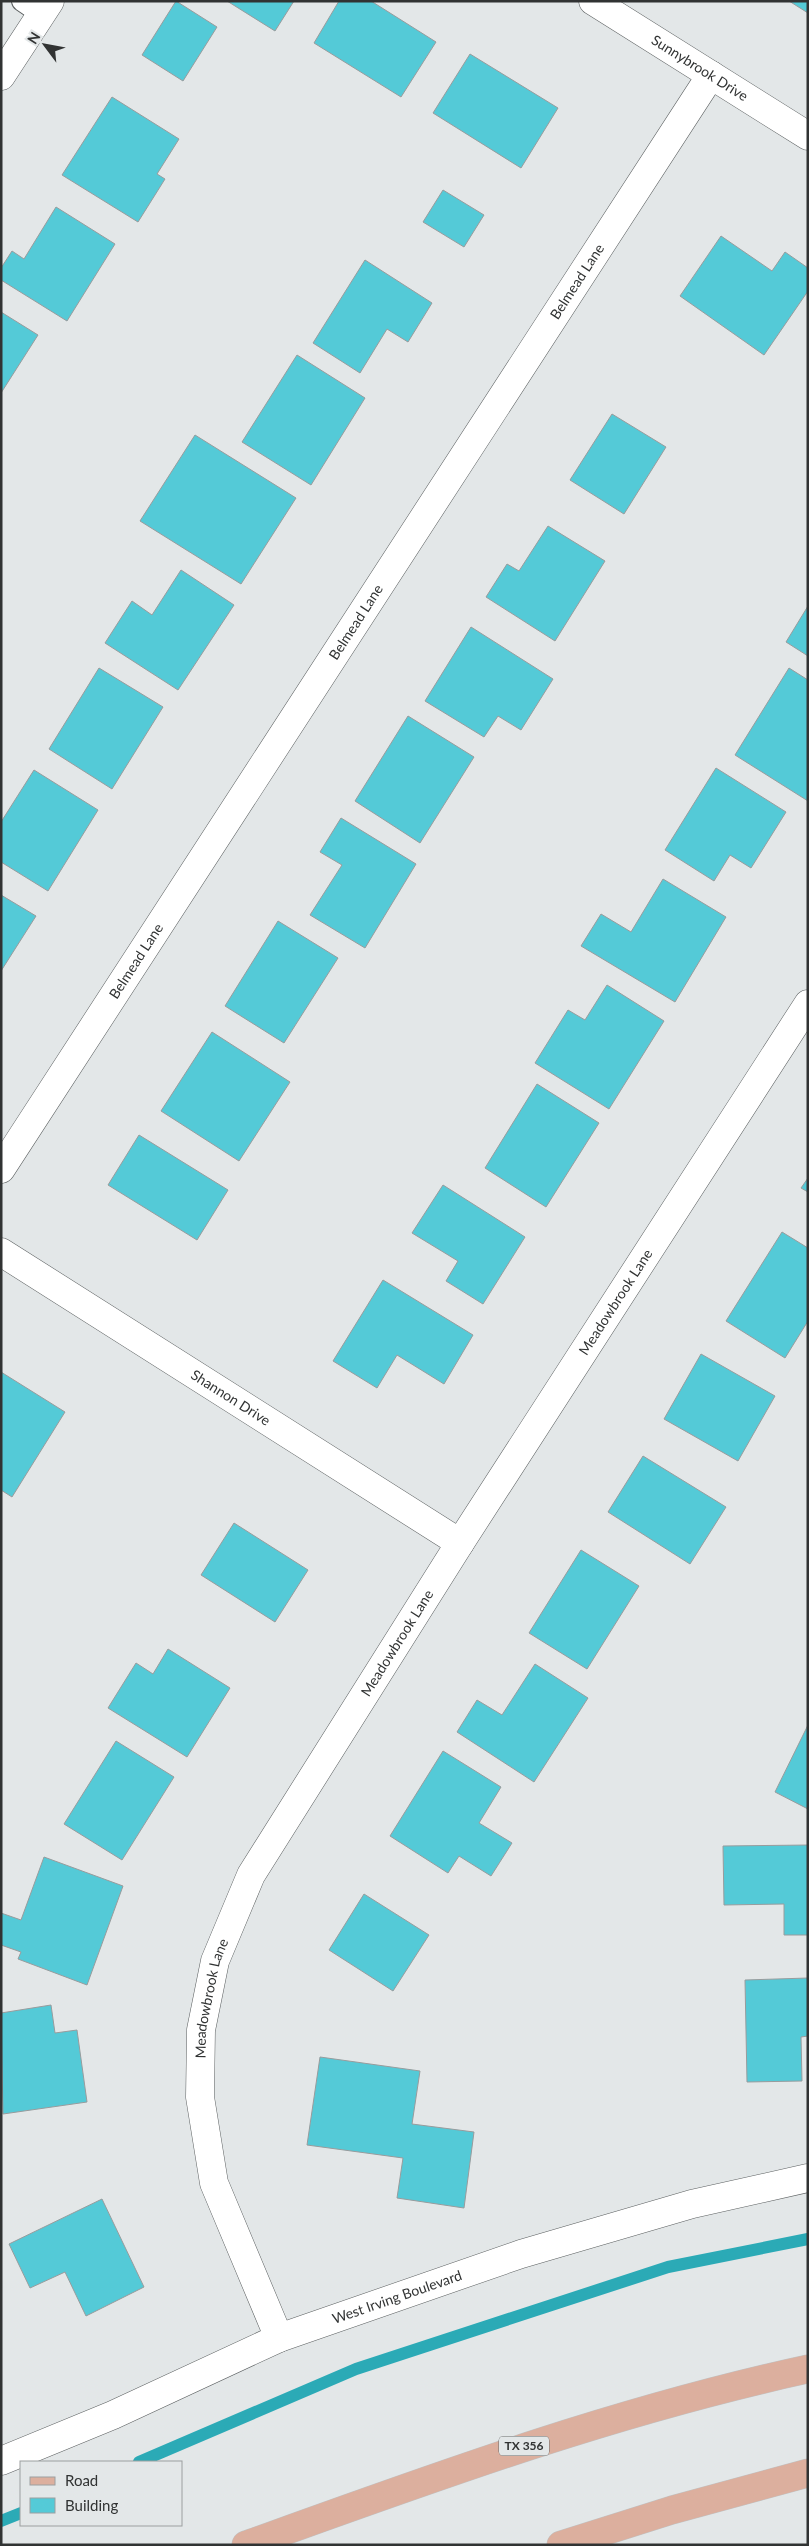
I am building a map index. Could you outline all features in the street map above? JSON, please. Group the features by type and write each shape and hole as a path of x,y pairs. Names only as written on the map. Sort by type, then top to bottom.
{"main road":[{"name":"TX 356","path":"246,2545 491,2456 623,2414 808,2368"},
{"path":"560,2545 672,2510 808,2473"}],"street":[{"name":"Sunnybrook Drive","path":"593,1 808,136"},
{"path":"1,76 38,6"},
{"name":"Belmead Lane","path":"1,1169 711,75"},
{"name":"Meadowbrook Lane","path":"279,2338 214,2183 200,2097 202,2030 215,1961 252,1875 460,1543 808,1004"},
{"name":"Shannon Drive","path":"1,1252 460,1543"},
{"name":"West Irving Boulevard","path":"1,2460 113,2415 279,2338 521,2254 692,2204 808,2178"}],"building":[{"path":"176,1 217,27 183,81 142,55"},
{"path":"227,1 294,1 275,31"},
{"path":"339,1 371,1 436,42 401,97 314,43"},
{"path":"789,1 808,1 808,13"},
{"path":"470,54 558,108 521,168 433,113"},
{"path":"112,97 179,139 157,174 165,179 138,222 62,175"},
{"path":"443,190 484,215 464,247 423,222"},
{"path":"56,207 115,244 67,321 1,280 1,268 12,251 24,259"},
{"path":"721,236 772,271 785,252 808,268 808,291 764,355 680,296"},
{"path":"365,260 432,303 408,342 387,329 360,373 313,343"},
{"path":"1,312 38,335 1,393"},
{"path":"297,355 365,398 311,485 242,442"},
{"path":"612,414 666,447 624,514 570,480"},
{"path":"195,435 296,498 241,584 140,521"},
{"path":"548,526 605,561 555,641 486,597 507,564 519,571"},
{"path":"181,570 234,605 178,690 105,643 132,601 152,615"},
{"path":"808,606 808,656 786,642"},
{"path":"471,627 553,679 521,730 498,716 484,737 425,701"},
{"path":"99,668 163,707 112,789 49,749"},
{"path":"789,668 808,680 808,801 735,755"},
{"path":"408,716 474,757 420,843 355,801"},
{"path":"716,768 786,812 751,868 730,855 714,881 665,850"},
{"path":"34,770 98,810 48,891 1,862 1,822"},
{"path":"341,818 416,864 365,948 310,915 342,865 320,852"},
{"path":"663,879 726,917 675,1002 581,946 601,914 631,932"},
{"path":"1,895 36,916 1,971"},
{"path":"278,921 338,958 284,1043 225,1006"},
{"path":"607,985 664,1021 609,1109 535,1063 568,1010 585,1020"},
{"path":"212,1032 290,1082 239,1161 161,1111"},
{"path":"537,1084 599,1123 546,1207 485,1168"},
{"path":"139,1135 228,1190 197,1240 108,1185"},
{"path":"808,1178 808,1192 801,1188"},
{"path":"443,1185 525,1237 483,1304 446,1281 458,1261 412,1233"},
{"path":"782,1232 808,1248 808,1321 785,1358 726,1321"},
{"path":"383,1280 473,1335 444,1384 397,1355 377,1388 333,1361"},
{"path":"701,1354 775,1396 738,1461 664,1419"},
{"path":"1,1372 65,1412 12,1497 1,1490"},
{"path":"643,1456 726,1507 690,1564 608,1512"},
{"path":"234,1523 308,1570 275,1622 201,1575"},
{"path":"581,1550 639,1586 587,1669 529,1633"},
{"path":"168,1649 230,1688 187,1757 108,1708 136,1663 153,1674"},
{"path":"535,1664 588,1698 534,1782 457,1732 477,1700 502,1715"},
{"path":"808,1725 808,1809 775,1792"},
{"path":"116,1741 174,1777 122,1860 64,1824"},
{"path":"443,1751 501,1787 479,1823 512,1843 491,1876 459,1856 448,1873 390,1836"},
{"path":"808,1845 808,1935 784,1935 784,1904 724,1905 723,1846"},
{"path":"44,1857 123,1886 87,1985 18,1959 21,1952 1,1945 1,1913 21,1920"},
{"path":"364,1894 429,1935 393,1991 329,1950"},
{"path":"808,1978 808,2036 801,2037 802,2081 747,2082 745,1980"},
{"path":"51,2005 55,2033 77,2030 87,2102 3,2114 1,2013"},
{"path":"320,2057 420,2071 412,2124 474,2132 464,2208 397,2198 403,2158 307,2145"},
{"path":"102,2199 144,2287 86,2316 65,2272 30,2288 9,2244"}],"waterway":[{"path":"141,2461 356,2369 668,2267 808,2239"},
{"path":"1,2521 20,2513"}]}
